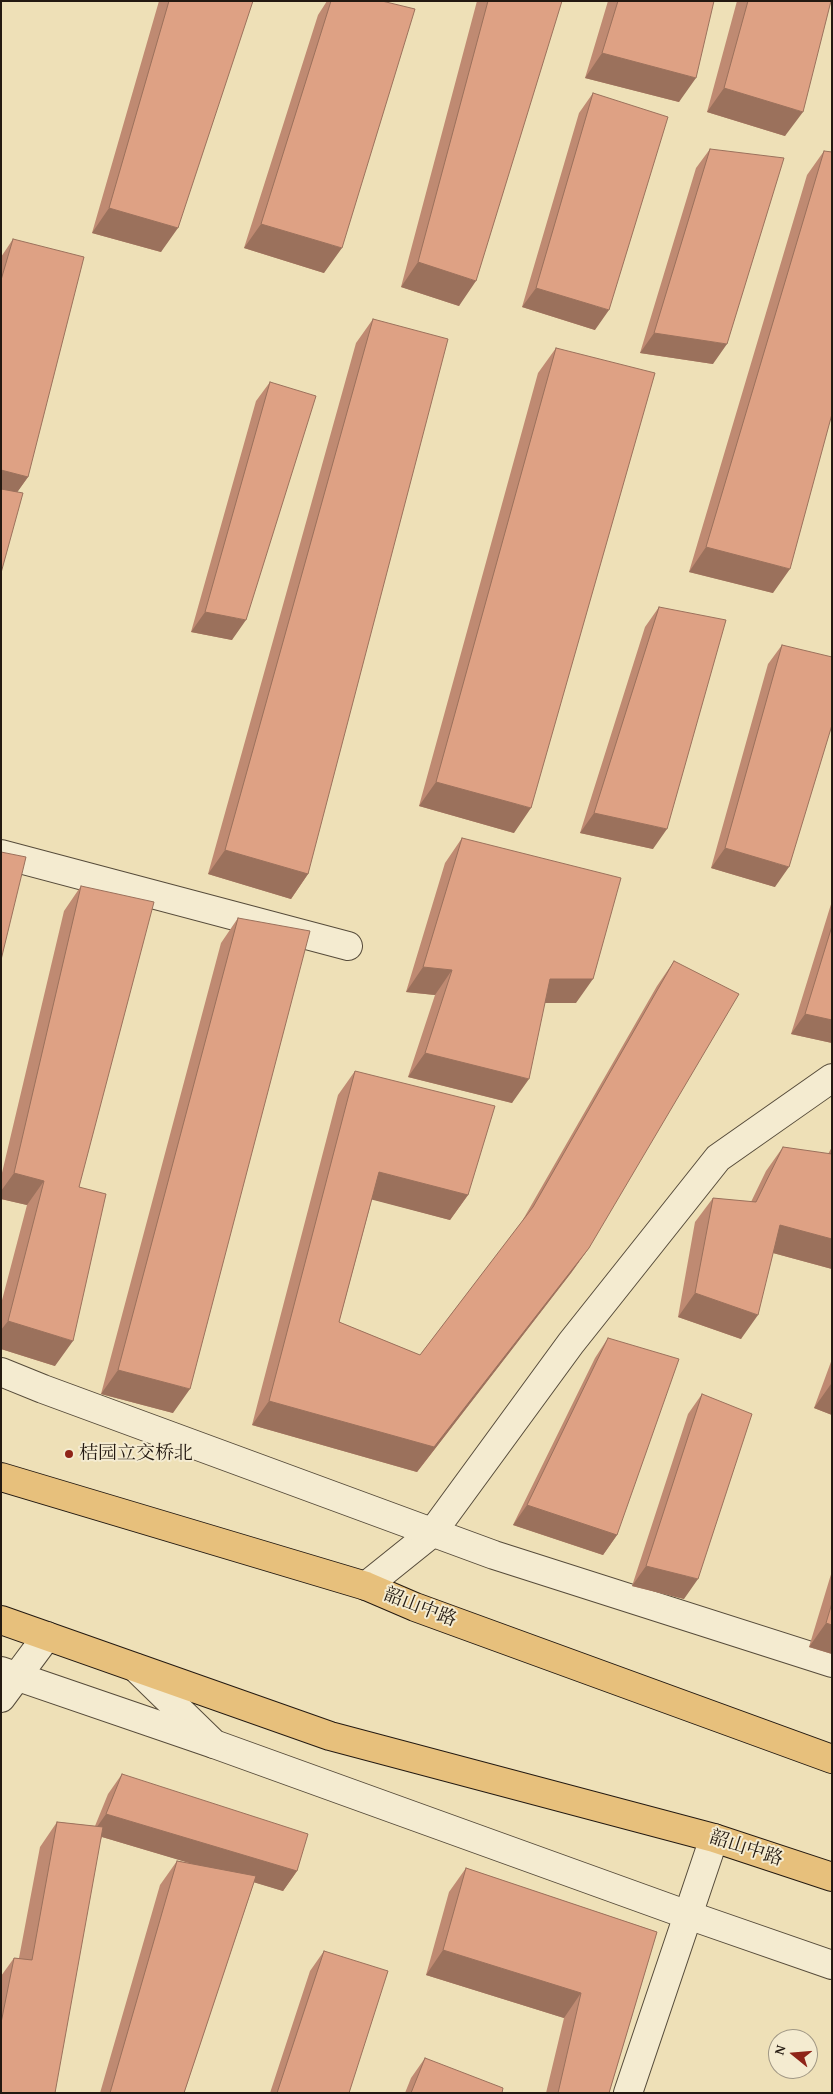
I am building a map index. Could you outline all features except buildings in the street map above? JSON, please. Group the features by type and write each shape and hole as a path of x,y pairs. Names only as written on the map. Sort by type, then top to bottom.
{"main road":[{"name":"韶山中路","path":"1,1477 366,1586 415,1607 832,1759"},
{"name":"韶山中路","path":"1,1620 330,1736 714,1838 832,1876"}],"street":[{"path":"1,854 348,946"},
{"path":"366,1586 432,1533 571,1343 718,1158 832,1078"},
{"path":"1,1372 43,1390 494,1556 832,1663"},
{"path":"47,1636 6,1682 214,1744 832,1965"},
{"path":"136,1668 214,1744"},
{"path":"628,2093 714,1838"}],"place":[{"name":"桔园立交桥北","path":"69,1454"}]}
